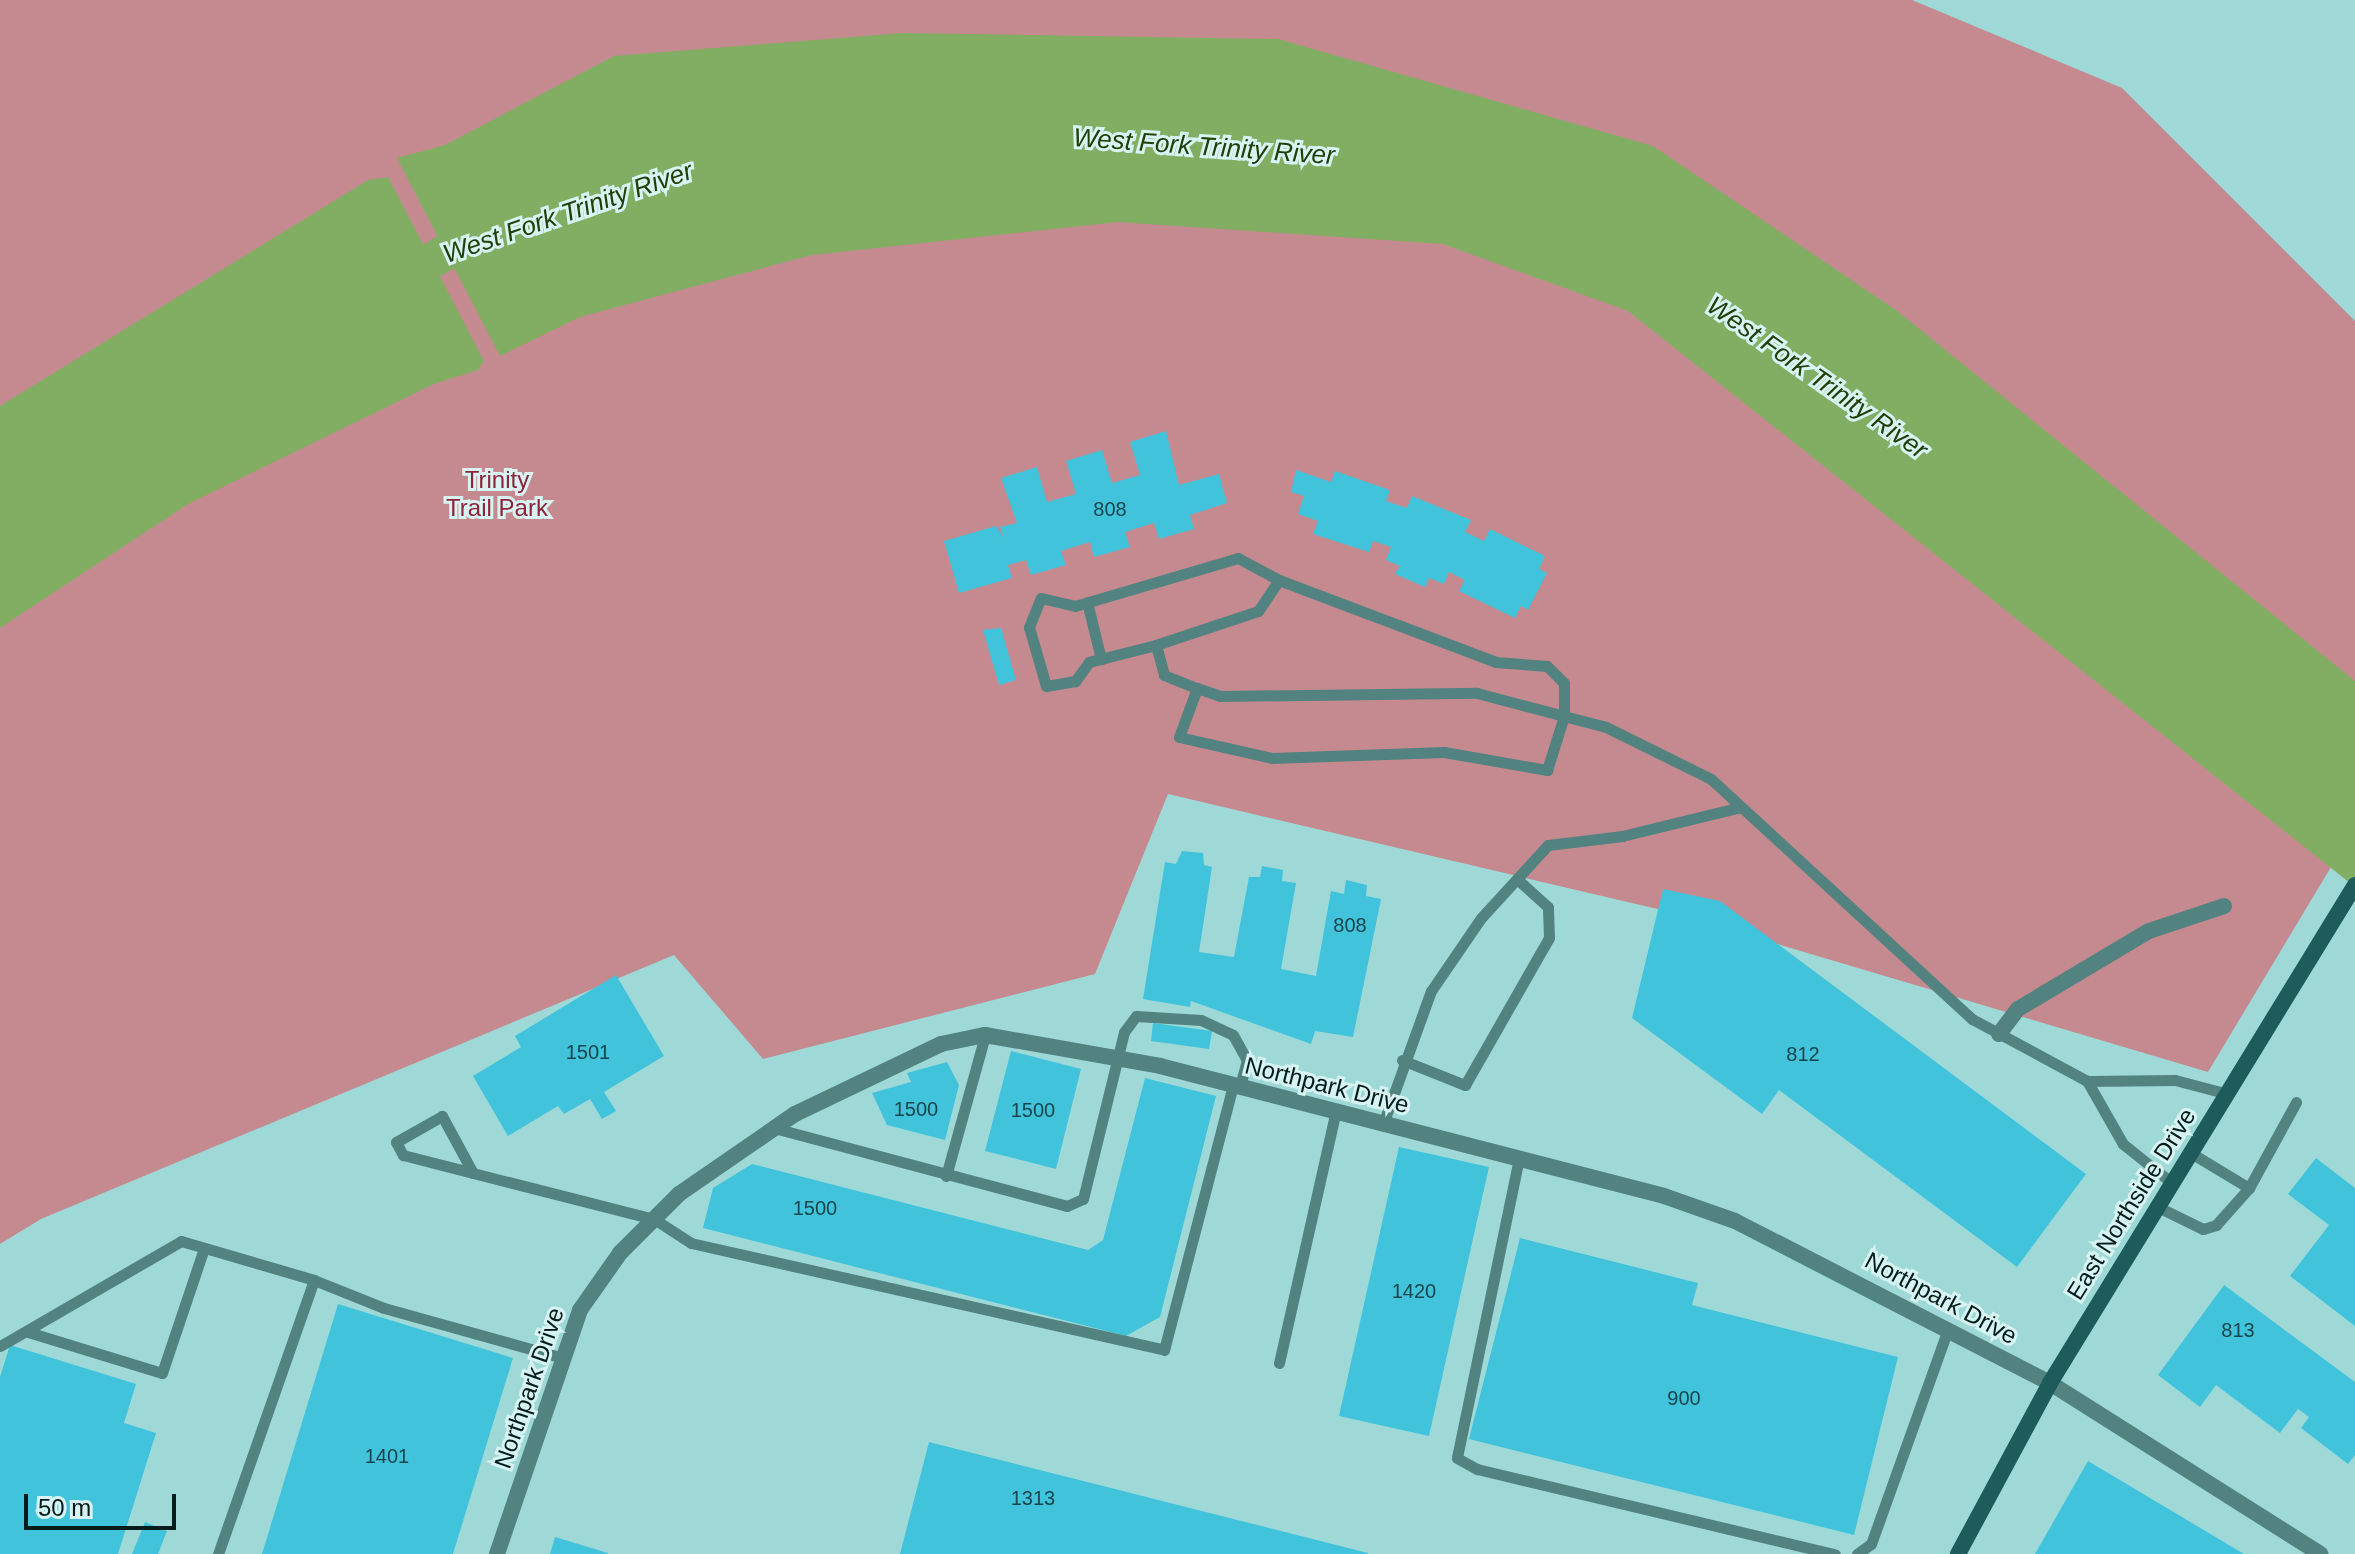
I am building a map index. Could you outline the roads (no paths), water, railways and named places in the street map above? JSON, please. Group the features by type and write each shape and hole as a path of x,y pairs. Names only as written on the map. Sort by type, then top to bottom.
{"street":[{"name":"East Northside Drive","path":"1958,1554 2050,1383 2355,885"},
{"path":"1999,1034 2018,1009 2149,931 2224,906"},
{"name":"Northpark Drive","path":"497,1554 580,1310 620,1253 654,1219 774,1128 888,1066 941,1044 985,1035 1118,1059 1237,1086 1519,1158 1735,1221 2050,1383 2320,1554"}],"lane":[{"path":"1197,688 1179,737 1272,758 1444,752 1547,770 1564,716 1564,683 1547,666 1496,662 1279,580 1238,558 1087,602 1041,598 1029,627 1046,686 1075,681 1089,662 1156,645 1258,611 1279,580"},
{"path":"1087,602 1101,659"},
{"path":"1156,645 1164,675 1220,696 1477,693 1606,727 1711,779 1972,1019 2087,1081 2175,1080 2228,1094"},
{"path":"1383,1124 1402,1060 1431,991 1517,879 1548,845 1622,836 1741,807"},
{"path":"1402,1060 1465,1085 1549,938 1548,907 1517,879"},
{"path":"473,1173 442,1116 396,1142 403,1155 473,1173 654,1219 691,1243 1164,1350 1237,1086 1244,1046 1201,1020 1136,1016 1118,1059 1083,1199 1067,1206 774,1128"},
{"path":"946,1176 985,1035"},
{"path":"2087,1081 2123,1144 2172,1183"},
{"path":"2158,1207 2203,1229 2216,1225 2249,1188 2296,1102"},
{"path":"1279,1363 1336,1111"},
{"path":"2191,1153 2249,1188"},
{"path":"1519,1158 1457,1458 1477,1469 1835,1554"},
{"path":"0,1346 181,1241 314,1280 384,1308 563,1358"},
{"path":"28,1332 162,1373 204,1248"},
{"path":"218,1554 314,1280"},
{"path":"1857,1554 1871,1544 1948,1329"}],"water":[{"path":"903,33 1278,39 1653,146 1896,310 2355,681 2355,887 1628,311 1443,244 1118,222 812,255 580,317 500,356 397,158 445,145 614,56"},
{"path":"388,177 484,361 478,370 434,384 188,504 0,628 0,406 368,180"}],"waterway":[{"name":"West Fork Trinity River","path":"391,285 446,252 492,237"}],"park label":[{"name":"Trinity Trail Park","path":"497,494"}]}
